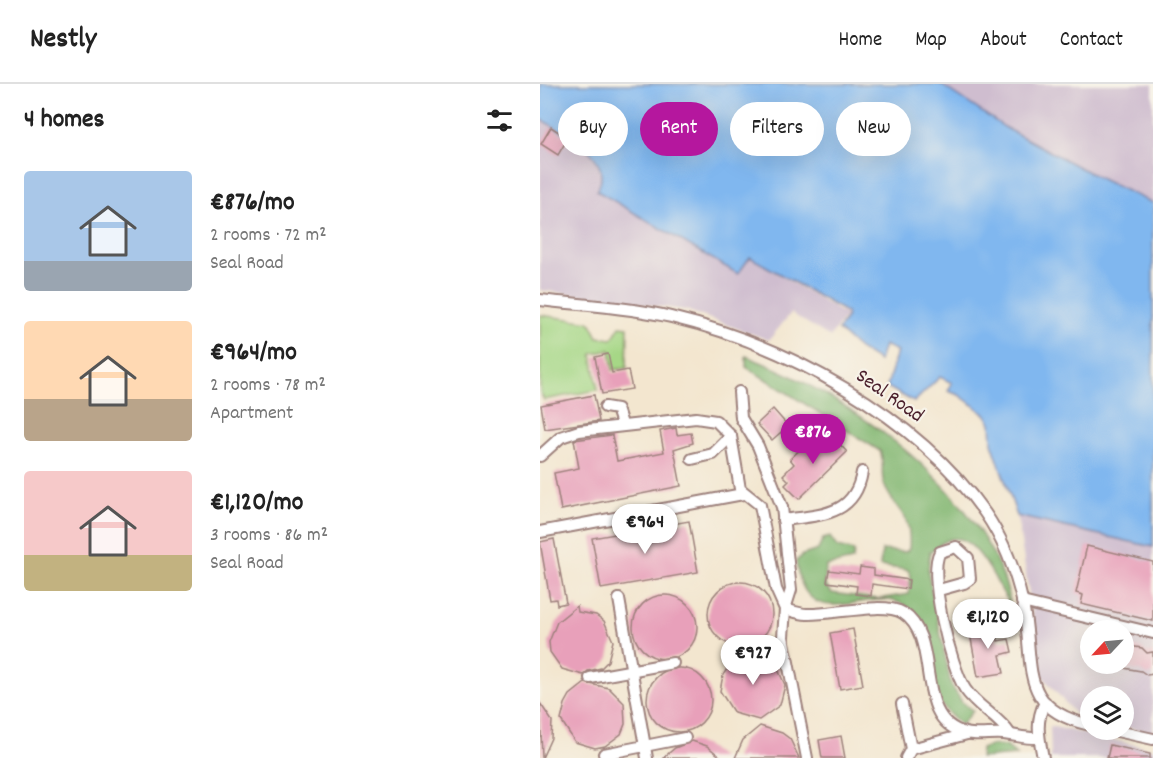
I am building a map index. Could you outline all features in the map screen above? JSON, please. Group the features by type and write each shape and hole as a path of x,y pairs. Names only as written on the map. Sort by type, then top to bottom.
{"street":[{"name":"Seal Road","path":"540,300 670,317 730,335 790,359 873,406 904,429 938,460 984,511 1004,549 1022,602 1035,687 1053,712 1080,721"},
{"path":"739,392 741,418 765,463 782,507 791,590 785,609 783,637 807,758"},
{"path":"605,407 617,409 622,424"},
{"path":"541,451 561,437 579,431 622,424 642,425 696,418 716,421 732,436 740,489 743,494 760,505 776,589 785,609 805,615 883,609 902,612 914,623 921,636 937,708 950,724 967,734"},
{"path":"692,459 713,454 732,436"},
{"path":"783,520 828,514 850,502 860,484 862,472"},
{"path":"540,532 743,494"},
{"path":"939,590 955,670 982,709 1010,735"},
{"path":"619,599 646,753"},
{"path":"1022,602 1153,633"},
{"path":"590,678 673,663"},
{"path":"1043,758 1039,738 1039,714 1045,702"},
{"path":"902,704 908,753 932,741 967,734 1039,738"},
{"path":"932,741 950,724"},
{"path":"1134,735 1153,739"},
{"path":"604,753 646,753 685,738"}],"shaded area":[{"path":"940,84 1153,84 1153,203 1105,181 1006,128"},
{"path":"540,119 558,129 558,156 593,156 598,164 602,182 598,191 737,274 749,257 846,315 830,337 791,313 769,340 686,310 540,290"},
{"path":"1017,516 1153,547 1153,733 1134,729 1134,686 1080,686 1080,717 1042,676"},
{"path":"1050,726 1080,733 1080,740 1113,740 1153,749 1153,758 1051,758"}],"green space":[{"path":"540,315 590,322 598,337 612,339 620,326 628,327 627,368 613,370 610,350 592,354 598,390 544,400 540,392"},
{"path":"746,356 822,392 860,416 896,443 930,472 960,505 985,539 1003,576 1011,608 990,569 968,543 956,538 944,542 930,552 928,572 951,685 962,702 973,711 961,725 939,700 932,675 928,639 918,617 907,607 893,601 876,600 842,605 826,604 813,599 802,585 796,561 803,555 818,550 823,539 830,537 837,547 854,551 853,560 826,566 825,585 832,593 877,599 909,594 911,576 908,570 880,566 882,550 905,552 909,549 909,536 905,519 884,484 880,451 746,367"},
{"path":"991,745 1006,746 1017,755 980,758 981,749"}],"water":[{"path":"540,84 940,84 1006,128 1105,181 1153,203 1153,547 1017,516 992,443 991,423 986,415 959,395 948,391 952,383 940,377 914,402 887,387 897,351 884,345 879,361 859,349 838,330 847,316 846,312 750,257 738,274 597,191 601,178 594,156 628,156 628,102 558,102 558,129 540,119"}],"building":[{"path":"551,127 558,132 558,155 541,144"},
{"path":"608,354 612,373 628,370 632,389 602,394 595,357"},
{"path":"594,395 599,421 545,429 541,405"},
{"path":"773,409 788,426 772,440 757,424"},
{"path":"676,428 677,435 691,433 693,443 674,449 681,486 561,510 554,473 579,468 574,440 612,435 617,461 664,452 660,431"},
{"path":"832,436 847,452 799,499 785,485 789,481 783,475 794,464 790,459 806,444 811,448 822,437 827,441"},
{"path":"689,521 698,572 601,589 592,538"},
{"path":"554,539 566,603 557,605 556,599 550,600 540,542"},
{"path":"1087,546 1153,562 1153,621 1081,604 1083,595 1076,593"},
{"path":"860,567 874,569 874,575 909,580 908,589 872,584 871,596 856,594 857,586 827,582 829,570 859,574"},
{"path":"740,582 758,588 766,596 772,614 766,632 758,640 740,646 722,640 714,632 708,614 714,596 722,588"},
{"path":"665,595 683,601 691,609 697,627 691,645 683,653 665,659 647,653 639,645 633,627 639,609 647,601"},
{"path":"577,606 578,612 596,615 604,621 613,641 608,661 601,668 588,671 583,675 562,669 550,652 549,642 557,622"},
{"path":"995,623 998,641 1009,639 1012,652 1000,655 1004,673 978,677 969,628"},
{"path":"853,629 863,685 840,689 830,633"},
{"path":"1134,647 1142,648 1147,653 1153,652 1153,674 1147,675 1134,670"},
{"path":"746,652 768,659 776,665 785,685 780,705 759,720 734,713 720,691 723,675 729,666"},
{"path":"679,668 697,674 705,682 711,700 705,718 697,726 679,732 661,726 653,718 647,700 653,682 661,674"},
{"path":"585,683 609,688 624,703 625,724 621,734 605,746 595,748 575,742 561,720 570,695"},
{"path":"540,703 552,721 551,738 542,758"},
{"path":"760,726 782,733 790,739 799,758 735,758 743,740"},
{"path":"841,736 845,758 822,758 819,740"},
{"path":"692,741 707,746 722,758 663,758 675,748"},
{"path":"1110,745 1150,754 1150,758 1107,758"}]}
